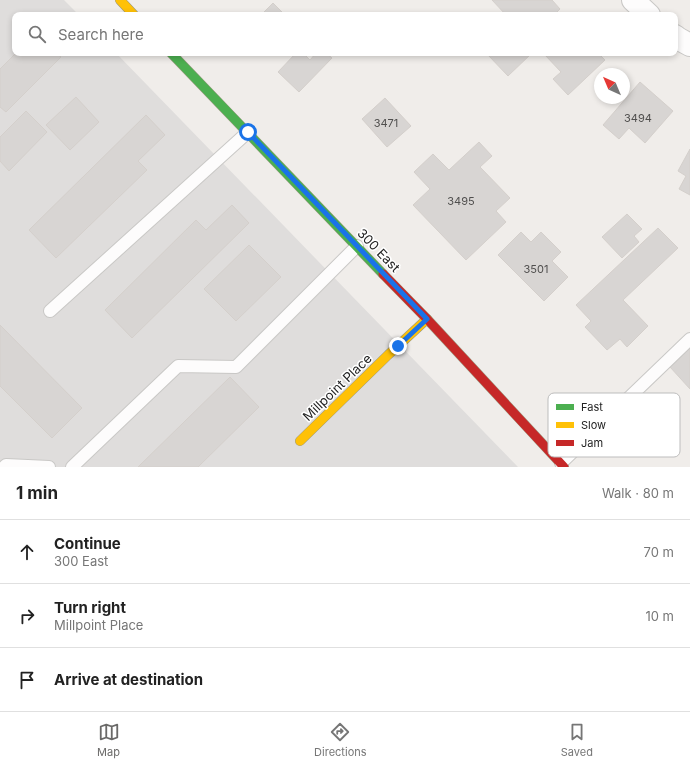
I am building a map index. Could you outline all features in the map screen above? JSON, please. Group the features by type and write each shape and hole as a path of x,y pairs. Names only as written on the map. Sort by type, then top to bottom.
{"street":[{"path":"120,0 131,12"},
{"path":"633,0 646,12"},
{"path":"678,38 690,45"},
{"name":"300 East","path":"174,56 427,319 548,449"},
{"name":"Millpoint Place","path":"300,441 427,319"},
{"name":"300 East","path":"556,457 563,465"}],"lane":[{"path":"50,311 248,132"},
{"path":"72,467 178,366 236,367 357,246"},
{"path":"636,393 690,339"},
{"path":"563,465 571,457"},
{"path":"4,467 6,465 49,467"}],"shaded area":[{"path":"0,0 64,0 76,12 12,12 12,56 119,56 518,467 0,467"}],"building":[{"path":"492,0 552,0 560,9 557,12 503,12"},
{"path":"273,3 282,12 264,12"},
{"path":"13,56 61,57 6,112 0,107 0,69"},
{"path":"293,56 306,56 310,60 313,56 330,56 332,58 299,92 278,72"},
{"path":"489,56 529,56 508,76"},
{"path":"546,56 601,56 605,60 597,68 594,68 594,70 568,95 553,79 561,72"},
{"path":"640,82 673,111 645,143 629,128 619,139 603,125 621,104 630,104 630,94"},
{"path":"76,97 99,122 70,150 46,125"},
{"path":"385,98 411,126 387,147 362,119"},
{"path":"26,111 47,132 9,171 0,161 0,137"},
{"path":"146,115 165,135 138,161 147,170 56,258 29,230"},
{"path":"479,142 492,156 480,167 510,198 496,211 506,222 466,260 413,205 430,189 414,172 433,154 449,170"},
{"path":"690,149 690,195 679,189 686,176 678,171"},
{"path":"232,205 249,223 132,338 105,310 196,220 206,230"},
{"path":"627,214 642,229 634,236 639,242 622,258 602,237"},
{"path":"658,228 678,248 623,300 648,326 627,347 620,339 607,350 585,327 591,321 576,305"},
{"path":"521,232 531,242 541,232 561,252 552,261 568,277 544,301 498,255"},
{"path":"249,245 281,277 236,321 204,289"},
{"path":"0,325 82,408 52,438 0,386"},
{"path":"690,348 690,389 670,367"},
{"path":"230,377 259,407 198,467 138,467"}],"traffic: fast":[{"path":"174,56 383,274"}],"traffic: slow":[{"path":"120,0 131,12"},
{"path":"300,441 427,319"}],"traffic: jam":[{"path":"383,274 427,319 548,450"},
{"path":"555,457 564,467"}],"route":[{"path":"248,132 427,319 398,346"}]}
